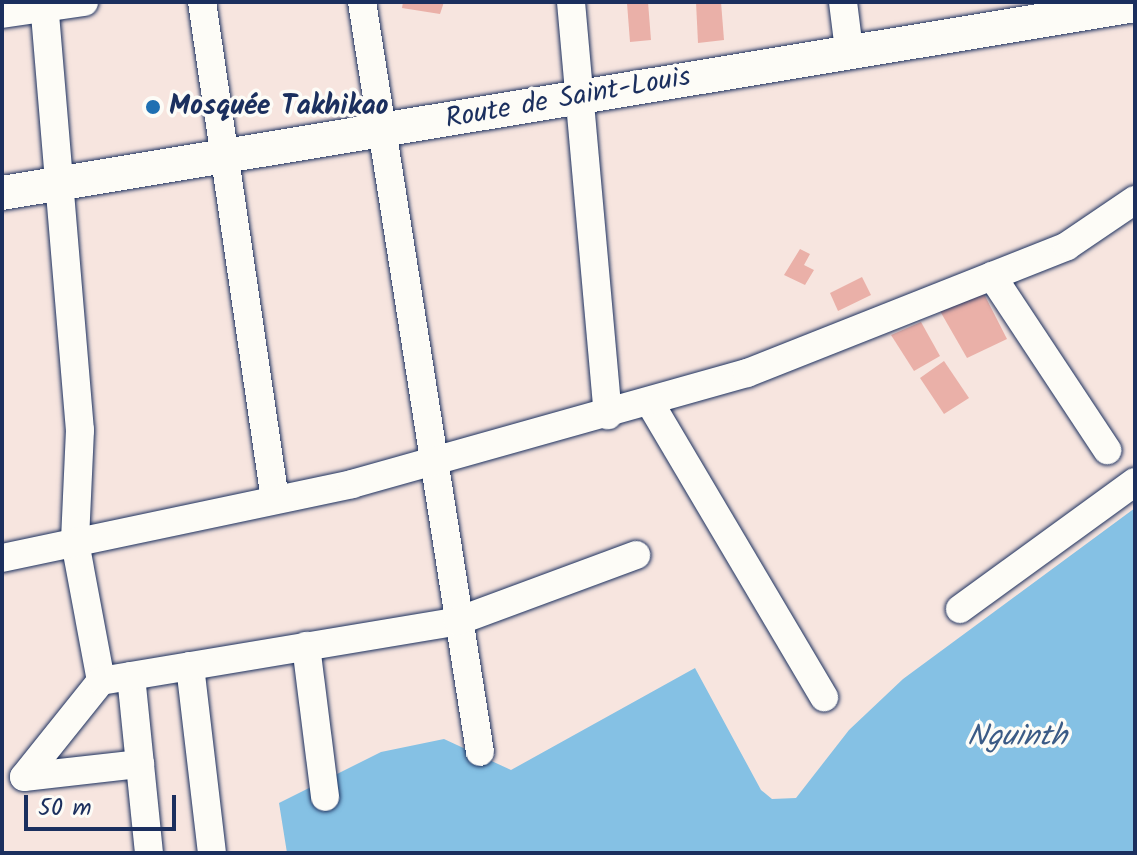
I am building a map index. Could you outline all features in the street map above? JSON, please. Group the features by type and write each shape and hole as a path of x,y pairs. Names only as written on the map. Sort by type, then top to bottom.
{"main road":[{"name":"Route de Saint-Louis","path":"2,193 223,159 849,50 1135,5"}],"street":[{"path":"2,14 44,4 84,2"},
{"path":"202,2 275,500"},
{"path":"362,2 409,280 432,464 480,752"},
{"path":"571,2 583,96 608,415"},
{"path":"843,2 849,50"},
{"path":"44,4 63,185 80,430 75,542 101,681"},
{"path":"2,558 432,464 747,373 1067,246 1135,200"},
{"path":"992,276 1107,450"},
{"path":"650,403 824,697"},
{"path":"960,609 1135,482"},
{"path":"140,764 24,777 101,681 458,621 636,555"},
{"path":"306,646 325,797"},
{"path":"190,666 212,853"},
{"path":"131,676 149,853"}],"water":[{"name":"Nguinth","path":"1135,508 1135,853 287,853 279,803 381,752 444,739 511,770 695,668 761,790 772,799 796,798 849,730 903,679"}],"building":[{"path":"403,2 444,2 440,14 402,8"},
{"path":"648,2 651,40 630,42 627,3"},
{"path":"696,2 721,2 724,40 698,43"},
{"path":"800,249 810,254 804,265 814,270 805,285 784,275"},
{"path":"862,277 871,295 838,311 830,293"},
{"path":"983,292 1007,339 967,358 940,311"},
{"path":"921,322 940,356 914,371 891,335"},
{"path":"944,361 969,398 944,414 920,378"}],"place":[{"name":"Mosquée Takhikao","path":"153,107"}]}
